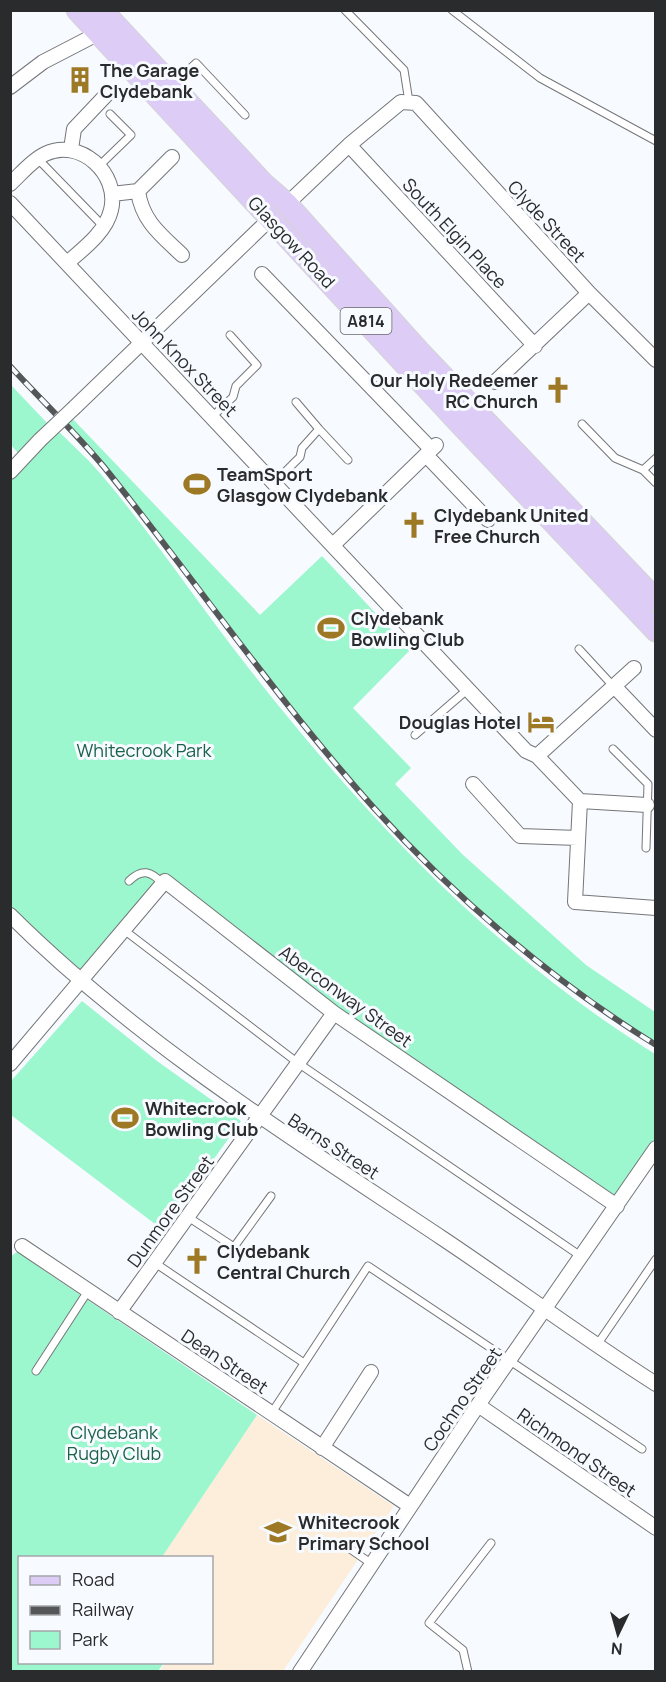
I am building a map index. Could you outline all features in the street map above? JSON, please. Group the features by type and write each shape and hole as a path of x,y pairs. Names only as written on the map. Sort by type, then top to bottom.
{"main road":[{"name":"Glasgow Road","path":"77,10 656,631"},
{"name":"Glasgow Road","path":"102,10 264,184 287,204 471,407 656,600"},
{"path":"271,218 287,204"}],"street":[{"path":"10,87 43,62 99,33"},
{"path":"71,149 74,129 109,92"},
{"path":"287,204 349,145 401,102 412,102"},
{"name":"Clyde Street","path":"412,102 590,293 656,360"},
{"name":"South Elgin Place","path":"349,145 535,346"},
{"path":"10,184 38,159 55,150 71,149 99,166 111,186 111,210 103,226 68,263"},
{"path":"112,194 138,191 172,157"},
{"path":"138,191 140,208 148,222 182,255"},
{"name":"John Knox Street","path":"10,203 334,544 526,751 537,756 580,801"},
{"path":"10,472 40,440 271,218"},
{"path":"262,274 431,450 488,520"},
{"path":"495,382 590,293"},
{"path":"334,544 431,450"},
{"path":"537,756 634,668"},
{"path":"615,687 656,730"},
{"path":"473,784 520,836 578,838"},
{"path":"647,805 580,801 575,902 656,908"},
{"name":"Aberconway Street","path":"163,884 165,881 334,1013 617,1206"},
{"path":"10,1064 163,884"},
{"name":"Barns Street","path":"10,915 82,981 163,1048 259,1118 597,1345 654,1380"},
{"name":"Dunmore Street","path":"119,1312 334,1013"},
{"name":"Cochno Street","path":"300,1671 478,1405 546,1310 656,1148"},
{"name":"Dean Street","path":"22,1246 410,1506"},
{"path":"322,1448 371,1371"},
{"name":"Richmond Street","path":"478,1405 656,1528"}],"lane":[{"path":"345,10 404,70 412,102"},
{"path":"452,10 540,78 656,141"},
{"path":"172,86 196,63 245,115"},
{"path":"99,166 131,135 110,114"},
{"path":"38,159 103,226"},
{"path":"212,417 233,397 236,386 257,365 230,335"},
{"path":"296,402 348,460"},
{"path":"582,424 615,458 643,470 656,483"},
{"path":"274,482 300,457 302,448 319,429"},
{"path":"643,470 656,458"},
{"path":"579,649 615,687"},
{"path":"415,735 468,689"},
{"path":"613,748 648,784 646,848"},
{"path":"129,881 137,873 145,872 153,874 163,884"},
{"path":"124,930 298,1063 582,1257"},
{"path":"188,1217 234,1247 271,1196"},
{"path":"597,1345 656,1259"},
{"path":"155,1263 304,1364"},
{"path":"271,1414 368,1266 642,1449"},
{"path":"36,1371 88,1291"},
{"path":"468,1671 463,1650 429,1623 491,1543"},
{"path":"343,1544 372,1564"}],"shaded area":[{"name":"Whitecrook Primary School","path":"257,1415 394,1506 283,1671 159,1672 164,1664 213,1664 213,1556 163,1556"}],"green space":[{"path":"11,385 48,424 18,453 11,445"},
{"path":"68,414 260,615 322,556 410,650 353,708 411,768 395,784 462,854 586,965 655,1012 655,1045 597,1006 542,964 489,919 389,822 297,717 111,479 60,421"},
{"name":"Whitecrook Park","path":"54,427 94,466 119,496 247,666 338,776 385,828 485,926 539,972 655,1054 655,1147 617,1206 477,1111 165,882 82,981 11,915 11,472"},
{"name":"Whitecrook Bowling Club","path":"82,1001 157,1061 241,1121 163,1230 11,1115 11,1081"},
{"name":"Clydebank Rugby Club","path":"17,1252 257,1415 163,1556 18,1556 18,1664 163,1664 158,1671 11,1671 10,1257"}],"railway":[{"path":"10,366 104,467 304,725 338,767 405,841 471,905 543,966 656,1045"}],"place":[{"name":"The Garage Clydebank","path":"80,80"},
{"name":"Our Holy Redeemer RC Church","path":"558,390"},
{"name":"TeamSport Glasgow Clydebank","path":"197,484"},
{"name":"Clydebank United Free Church","path":"414,525"},
{"name":"Clydebank Bowling Club","path":"331,628"},
{"name":"Douglas Hotel","path":"541,722"},
{"name":"Whitecrook Bowling Club","path":"125,1118"},
{"name":"Clydebank Central Church","path":"197,1261"},
{"name":"Whitecrook Primary School","path":"278,1532"}]}
